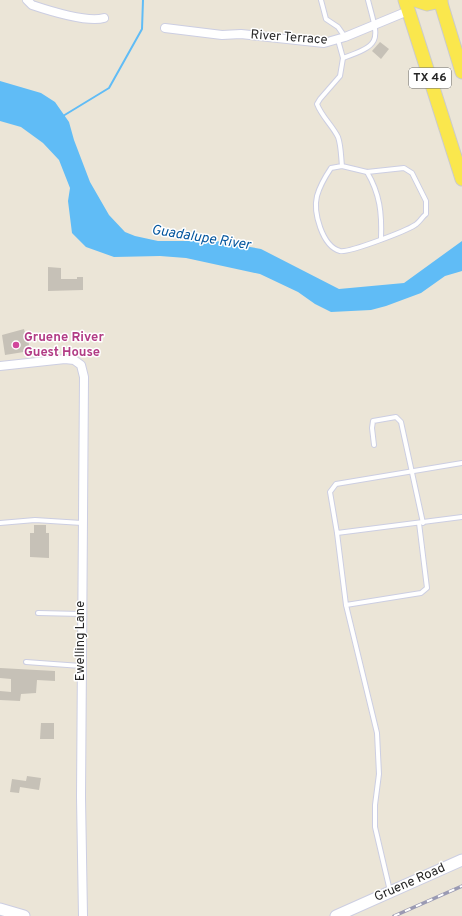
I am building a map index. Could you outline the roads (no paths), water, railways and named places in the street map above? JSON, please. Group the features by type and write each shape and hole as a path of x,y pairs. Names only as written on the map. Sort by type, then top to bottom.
{"main road":[{"path":"410,4 427,4 444,0 462,55"},
{"name":"TX 46","path":"444,0 462,72"},
{"name":"TX 46","path":"410,4 462,179"}],"street":[{"path":"27,0 32,5 83,18 95,20 104,18"},
{"name":"River Terrace","path":"165,28 324,42 342,38 375,25 410,4"},
{"name":"Ewelling Lane","path":"0,366 65,359 74,360 81,365 84,385 81,666 82,916"},
{"name":"Gruene Road","path":"336,916 462,860"},
{"path":"0,909 24,916"}],"lane":[{"path":"321,0 326,19 338,27 342,38 343,58 340,76 320,98 317,104 321,113 329,122 338,138 342,166"},
{"path":"343,58 365,50 371,46 375,39 375,25 368,0"},
{"path":"342,166 367,172 404,168 412,173 426,201 426,214 416,225 353,250 341,251 329,246 321,232 316,197 322,181 331,168 342,166"},
{"path":"367,172 376,186 382,216 381,239"},
{"path":"346,605 421,593 427,588 421,523 412,472 401,422 399,419 396,417 373,421 372,428 374,444"},
{"path":"390,892 376,832 375,805 379,774 377,732 346,605 330,492 336,484 462,463"},
{"path":"337,533 462,517"},
{"path":"0,523 35,520 82,523"},
{"path":"38,613 82,614"},
{"path":"26,662 81,666"}],"water":[{"path":"0,81 41,93 55,102 69,122 74,140 90,182 109,215 125,232 135,236 158,241 216,241 261,249 339,289 404,283 462,241 462,271 445,276 421,293 386,306 371,310 331,312 315,304 298,292 260,274 186,258 160,256 114,257 86,247 72,233 68,201 70,188 59,160 43,143 21,127 0,121"}],"waterway":[{"path":"63,116 109,88 142,29 143,0"}],"railway":[{"path":"394,916 462,886"}],"place":[{"name":"Gruene River Guest House","path":"16,345"}],"water label":[{"name":"Guadalupe River","path":"201,238"}]}
